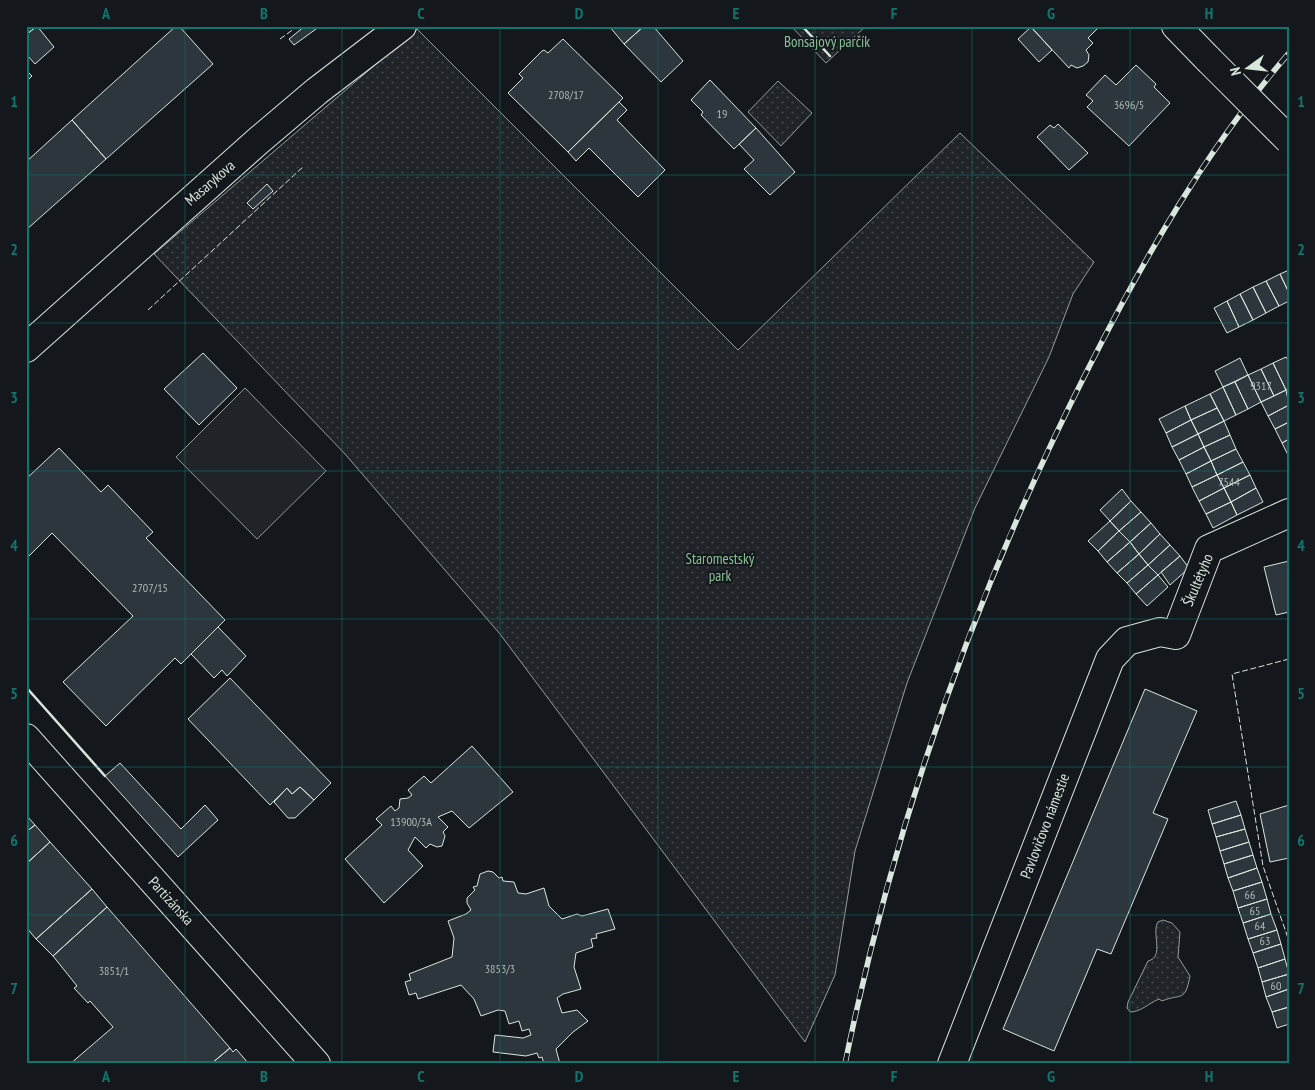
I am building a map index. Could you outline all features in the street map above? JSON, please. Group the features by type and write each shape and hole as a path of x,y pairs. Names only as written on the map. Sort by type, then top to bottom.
{"street":[{"name":"Masarykova","path":"26,348 258,141 317,91 402,26"},
{"path":"1176,26 1289,140"},
{"name":"Škultétyho","path":"1176,635 1209,549 1289,513"},
{"name":"Pavlovičovo námestie","path":"952,1064 1110,659 1127,641 1160,632 1176,635"},
{"name":"Partizánska","path":"26,738 316,1064"}],"green space":[{"name":"Bonsajový parčík","path":"791,26 866,26 826,63"},
{"name":"Staromestský park","path":"417,29 738,350 960,133 1094,262 1073,294 1049,357 975,508 907,683 855,851 835,975 805,1042 500,634 345,454 154,254"},
{"path":"778,81 812,113 781,146 748,112"},
{"path":"245,388 326,471 257,539 176,457"},
{"path":"1163,920 1172,923 1180,932 1178,957 1190,976 1186,990 1181,996 1162,1001 1159,999 1141,1009 1130,1012 1127,1008 1128,1002 1148,961 1156,955 1156,926 1158,922"}],"building":[{"path":"26,26 37,26 26,35"},
{"path":"37,26 54,47 35,64 26,54 26,35"},
{"path":"176,26 179,26 213,64 106,159 72,120"},
{"path":"305,26 313,26 316,29 294,45 289,39"},
{"path":"609,26 644,26 624,44"},
{"path":"644,26 653,26 683,61 661,82 624,44"},
{"path":"1031,27 1099,27 1088,38 1093,43 1086,50 1089,55 1088,62 1077,68 1071,65 1069,68"},
{"path":"1031,27 1052,50 1039,62 1018,39"},
{"path":"563,39 623,98 568,152 508,93 523,78 519,74 542,51 544,50 548,53"},
{"path":"1136,65 1156,84 1154,87 1170,103 1129,146 1087,107 1093,101 1086,95 1105,75 1116,85"},
{"path":"26,70 32,76 26,82"},
{"path":"710,80 756,128 734,149 701,115 703,112 691,100"},
{"path":"619,102 627,110 617,120 665,170 638,197 589,148 576,161 568,152"},
{"path":"72,120 106,159 26,230 26,162"},
{"path":"1058,124 1088,153 1069,170 1037,137 1050,125 1054,128"},
{"path":"756,128 795,172 770,195 744,169 754,160 739,144"},
{"path":"267,184 273,191 253,209 247,203"},
{"path":"1289,270 1289,293 1280,274"},
{"path":"1280,274 1289,293 1289,301 1279,306 1266,281"},
{"path":"1266,281 1279,306 1266,313 1253,287"},
{"path":"1253,287 1266,313 1253,320 1240,294"},
{"path":"1240,294 1253,320 1239,327 1227,301"},
{"path":"1227,301 1239,327 1227,333 1214,308"},
{"path":"203,353 237,388 199,425 164,389"},
{"path":"1286,357 1289,362 1289,388 1286,390 1273,363"},
{"path":"1240,358 1248,375 1223,387 1215,371"},
{"path":"1273,363 1286,390 1274,396 1261,369"},
{"path":"1261,369 1274,396 1261,402 1248,375"},
{"path":"1248,375 1261,402 1248,409 1235,382"},
{"path":"1235,382 1248,409 1236,415 1223,387"},
{"path":"1223,387 1236,415 1224,421 1210,394"},
{"path":"1286,390 1289,405 1268,416 1261,402"},
{"path":"1210,394 1217,408 1191,420 1185,406"},
{"path":"1289,405 1289,422 1275,429 1268,416"},
{"path":"1185,406 1191,420 1166,433 1159,419"},
{"path":"1217,408 1224,421 1198,434 1191,420"},
{"path":"1191,420 1198,434 1172,447 1166,433"},
{"path":"1224,421 1230,435 1204,447 1198,434"},
{"path":"1289,422 1289,439 1282,443 1275,429"},
{"path":"1198,434 1204,447 1179,460 1172,447"},
{"path":"1230,435 1236,449 1211,461 1204,447"},
{"path":"1289,439 1289,457 1282,443"},
{"path":"1204,447 1211,461 1186,474 1179,460"},
{"path":"59,448 101,492 108,485 153,532 146,538 225,620 181,664 175,658 106,726 63,682 133,616 52,533 26,559 26,479"},
{"path":"1236,449 1243,462 1217,475 1211,461"},
{"path":"1211,461 1217,475 1192,487 1186,474"},
{"path":"1243,462 1250,475 1224,488 1217,475"},
{"path":"1217,475 1224,488 1199,501 1192,487"},
{"path":"1250,475 1256,488 1231,502 1224,488"},
{"path":"1224,488 1231,502 1206,514 1199,501"},
{"path":"1256,488 1263,502 1237,515 1231,502"},
{"path":"1122,489 1131,501 1110,521 1100,510"},
{"path":"1131,501 1141,512 1119,531 1110,521"},
{"path":"1231,502 1237,515 1213,528 1206,514"},
{"path":"1141,512 1151,523 1130,542 1119,531"},
{"path":"1110,521 1119,531 1098,551 1088,541"},
{"path":"1151,523 1160,534 1139,554 1130,542"},
{"path":"1119,531 1130,542 1107,562 1098,551"},
{"path":"1160,534 1170,545 1148,565 1139,554"},
{"path":"1130,542 1139,554 1117,573 1107,562"},
{"path":"1170,545 1180,556 1158,575 1148,565"},
{"path":"1139,554 1148,565 1127,583 1117,573"},
{"path":"1180,556 1189,568 1170,585 1161,572"},
{"path":"1289,561 1289,612 1276,615 1264,567"},
{"path":"1148,565 1158,575 1136,594 1127,583"},
{"path":"1158,575 1168,587 1147,606 1136,594"},
{"path":"218,627 246,656 227,676 222,670 214,678 191,654"},
{"path":"230,678 331,783 314,800 300,787 292,794 287,788 270,805 188,719"},
{"path":"1145,689 1197,711 1153,813 1168,819 1111,954 1097,949 1054,1051 1003,1029"},
{"path":"472,746 513,792 469,828 452,811 438,817 448,827 443,832 445,836 442,846 437,847 430,844 426,848 415,837 408,850 423,866 384,903 345,859 382,825 376,819 391,806 395,811 399,808 400,799 408,798 412,795 408,790 424,776 431,783"},
{"path":"120,763 181,829 205,805 218,820 178,857 105,776"},
{"path":"300,787 314,800 295,818 288,818 274,802 287,788 292,794"},
{"path":"1236,801 1241,815 1212,824 1208,810"},
{"path":"1289,805 1289,858 1270,862 1260,814"},
{"path":"26,815 35,825 26,832"},
{"path":"1241,815 1245,829 1216,837 1212,824"},
{"path":"35,825 50,842 26,864 26,832"},
{"path":"1245,829 1249,842 1220,851 1216,837"},
{"path":"50,842 92,889 36,939 26,927 26,864"},
{"path":"1249,842 1253,855 1224,864 1220,851"},
{"path":"1253,855 1257,868 1228,878 1224,864"},
{"path":"1257,868 1262,882 1233,891 1228,878"},
{"path":"488,871 493,872 499,878 502,877 503,881 514,882 518,893 526,894 544,888 549,906 562,919 577,914 582,916 608,909 615,929 596,934 597,938 591,939 593,947 576,953 574,967 581,989 563,994 557,998 562,1013 577,1010 588,1021 573,1032 556,1049 560,1064 544,1064 542,1057 539,1058 537,1053 526,1056 493,1052 495,1035 523,1038 531,1035 529,1029 522,1031 519,1021 509,1024 505,1011 498,1010 481,1016 474,999 461,985 418,999 416,993 409,995 405,982 411,980 409,974 452,957 454,938 448,921 471,910 467,903 467,898 475,890 473,887 477,886 480,874"},
{"path":"1262,882 1267,899 1238,908 1233,891"},
{"path":"92,889 107,907 53,956 36,939"},
{"path":"1267,899 1271,914 1243,923 1238,908"},
{"path":"107,907 230,1048 211,1064 70,1064 113,1027 90,1001 88,1003 74,988 77,986 53,956"},
{"path":"1271,914 1277,930 1248,939 1243,923"},
{"path":"1277,930 1281,944 1253,953 1248,939"},
{"path":"1281,944 1285,959 1258,968 1253,953"},
{"path":"1285,959 1289,974 1262,982 1258,968"},
{"path":"1289,974 1289,989 1266,997 1262,982"},
{"path":"1289,989 1289,1007 1272,1012 1266,997"},
{"path":"1289,1007 1289,1024 1277,1028 1272,1012"},
{"path":"230,1048 233,1052 236,1049 249,1064 211,1064"}],"railway":[{"path":"845,1064 865,973 888,883 914,795 943,708 1009,537 1088,369 1155,245 1204,165 1259,89 1289,53"}],"fence":[{"path":"280,39 298,26"},
{"path":"148,310 304,166"},
{"path":"1289,659 1232,674 1263,866 1289,941"}],"wall":[{"path":"802,26 830,56"},
{"path":"26,687 105,776"}]}
